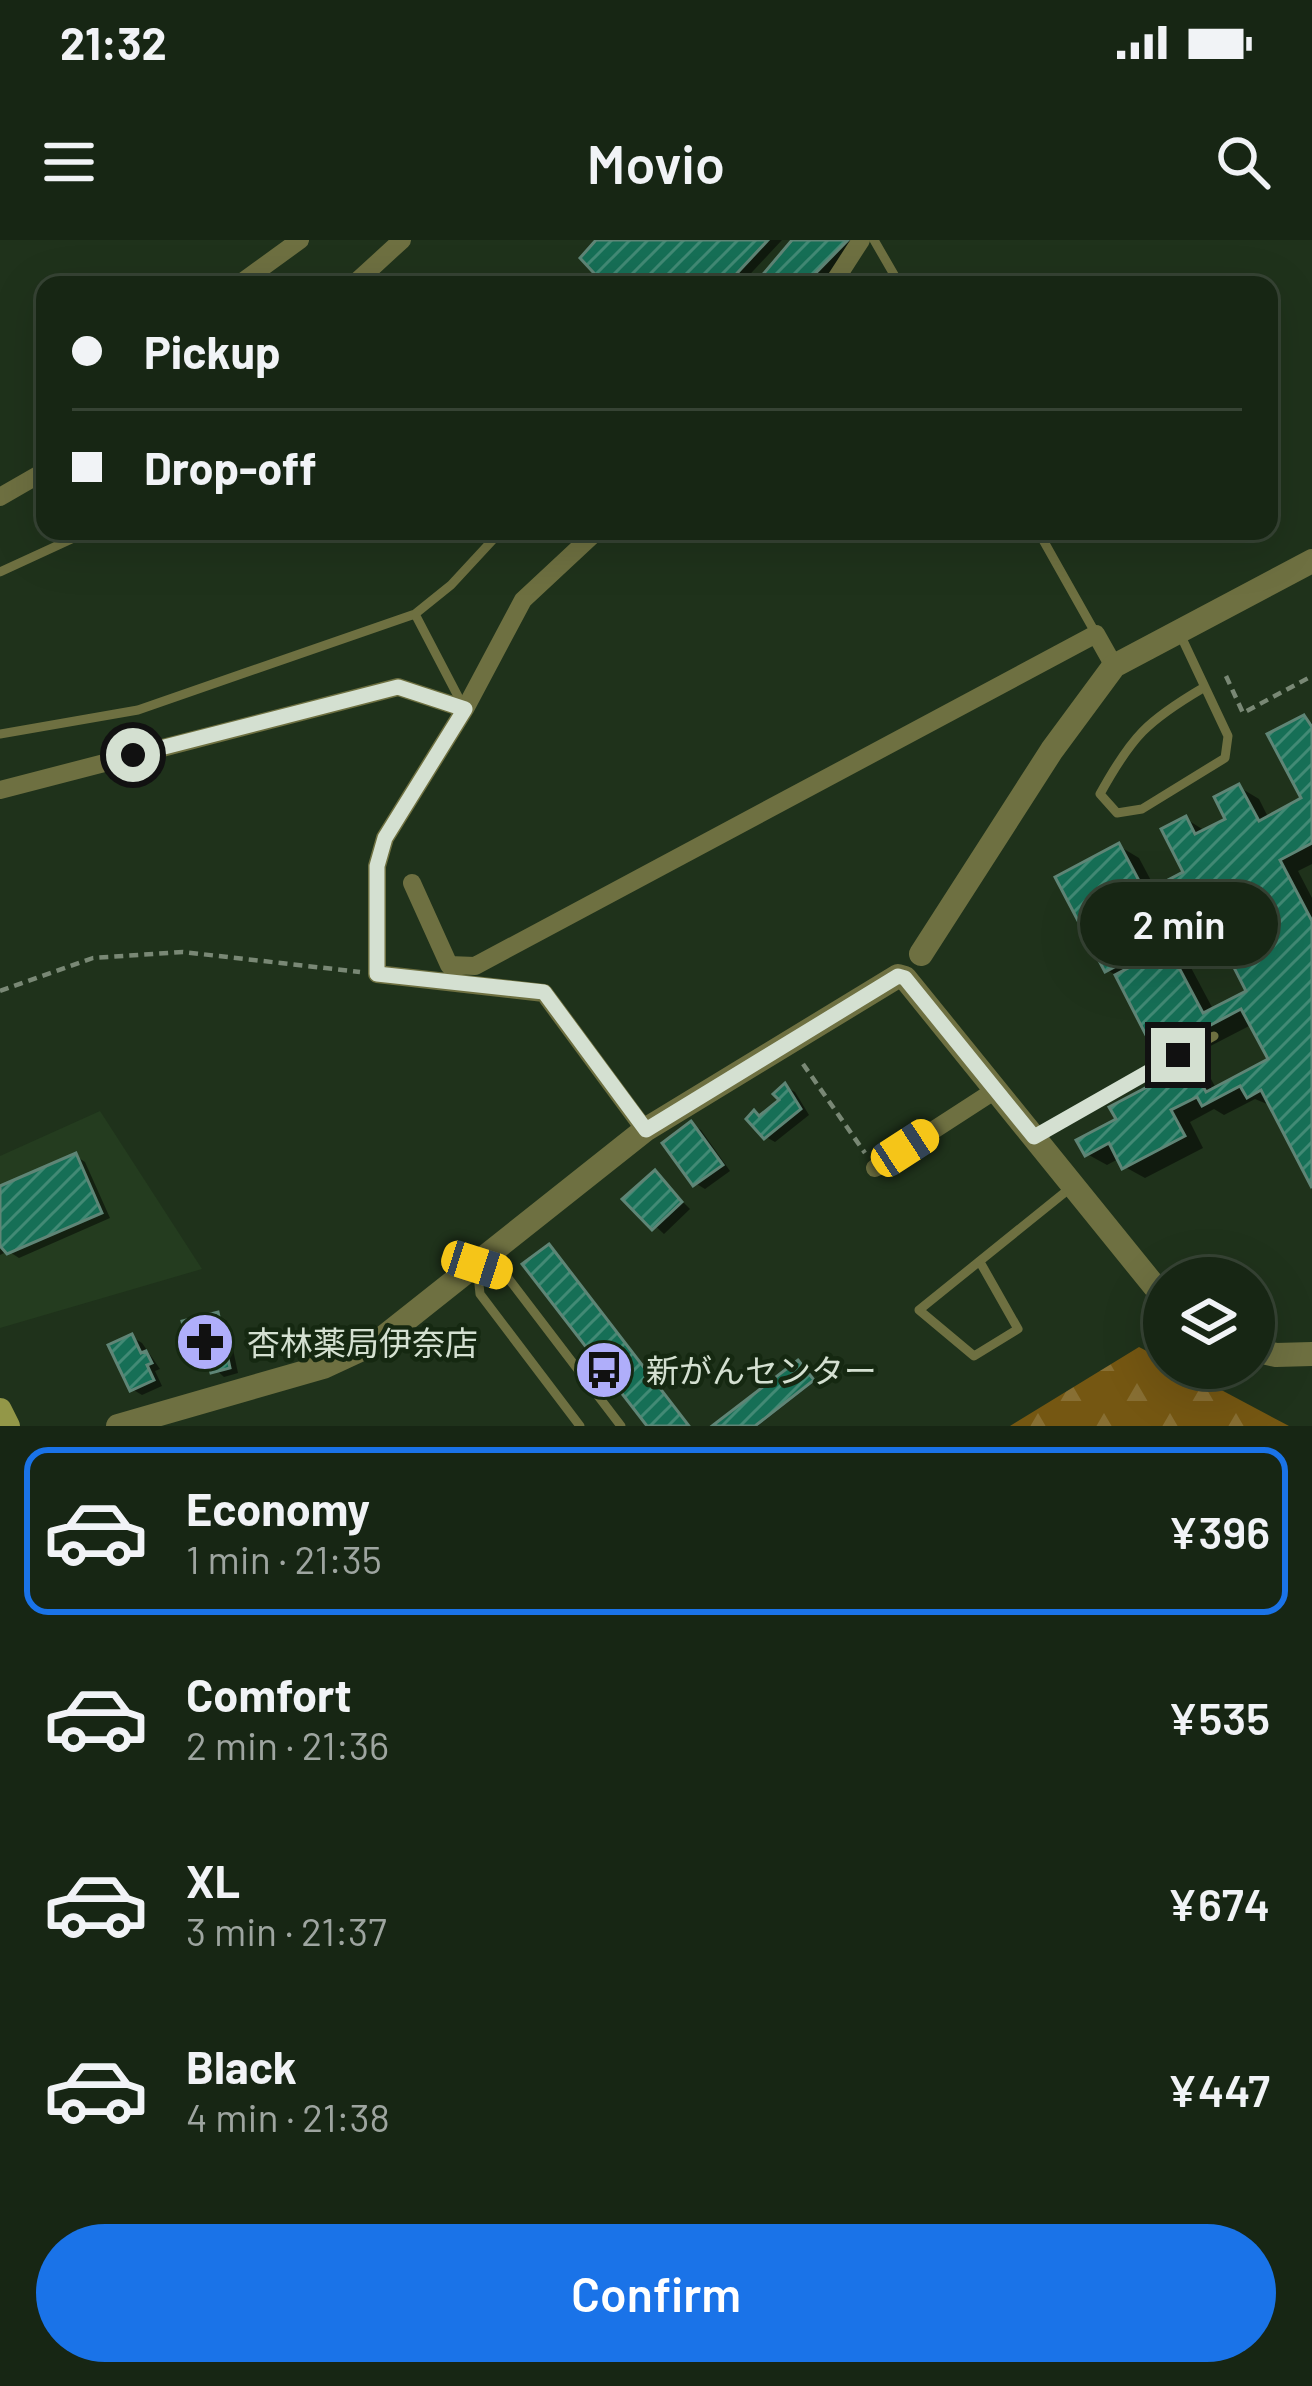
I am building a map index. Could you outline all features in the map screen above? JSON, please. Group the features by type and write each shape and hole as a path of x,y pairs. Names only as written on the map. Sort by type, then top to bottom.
{"main road":[{"path":"0,1410 8,1426"}],"street":[{"path":"250,276 300,240"},
{"path":"362,276 402,240"},
{"path":"838,276 861,240"},
{"path":"0,496 36,476"},
{"path":"587,540 523,600 465,709 385,838 377,866 377,974 544,992 646,1130"},
{"path":"921,954 1052,750 1114,666 1312,561"},
{"path":"412,883 448,965 475,966 1096,634 1114,666"},
{"path":"0,790 398,687 465,709"},
{"path":"118,1426 298,1376 379,1341 646,1130 891,978 905,978 1143,1272"},
{"path":"875,1168 997,1089"},
{"path":"1275,1355 1312,1354"}],"lane":[{"path":"874,240 895,276"},
{"path":"0,572 69,540"},
{"path":"0,734 138,710 415,614 494,540"},
{"path":"1043,540 1096,634"},
{"path":"415,614 465,709"},
{"path":"1179,632 1228,736 1225,758 1142,809 1117,813 1100,794 1125,748 1153,718 1203,688"},
{"path":"1034,1137 1214,1036"},
{"path":"980,1262 1018,1329 974,1356 920,1310 1073,1186"},
{"path":"580,1426 480,1294 477,1265 505,1274 621,1426"}],"path":[{"path":"1226,676 1243,713 1312,676"},
{"path":"0,991 93,958 183,952 377,974"},
{"path":"788,1042 875,1168"}],"shaded area":[{"path":"100,1111 202,1269 0,1328 0,1156"}],"green space":[{"path":"1139,1347 1143,1349 1143,1389 1219,1389 1289,1426 1010,1426"}],"building":[{"path":"596,240 768,240 734,276 597,276 580,258"},
{"path":"792,240 848,240 813,276 762,276"},
{"path":"1304,715 1312,727 1312,843 1280,860 1312,921 1312,1188 1261,1090 1247,1098 1240,1086 1202,1106 1197,1097 1171,1110 1185,1136 1122,1169 1109,1143 1085,1156 1076,1140 1116,1119 1109,1107 1191,1064 1206,1092 1268,1059 1241,1009 1171,1046 1164,1031 1148,1039 1115,975 1168,947 1203,1013 1246,991 1197,895 1161,914 1173,936 1105,972 1055,877 1119,843 1145,892 1183,872 1161,829 1186,816 1195,834 1225,819 1214,797 1239,784 1259,821 1301,798 1267,734"},
{"path":"785,1083 801,1109 764,1139 746,1119 754,1110 759,1116 779,1100 773,1094"},
{"path":"691,1121 723,1165 693,1186 662,1143"},
{"path":"76,1153 102,1213 7,1254 0,1246 0,1186"},
{"path":"655,1170 682,1202 652,1230 622,1199"},
{"path":"549,1244 689,1426 647,1426 522,1264"},
{"path":"218,1312 230,1368 211,1373 208,1361 193,1366 182,1321"},
{"path":"132,1334 152,1363 147,1365 154,1380 130,1391 108,1345"},
{"path":"798,1360 814,1380 755,1426 712,1426"}],"place":[{"name":"杏林薬局伊奈店","path":"205,1342"},
{"name":"新がんセンター","path":"604,1370"}],"route":[{"path":"133,755 398,687 465,709 385,838 377,866 377,974 544,992 646,1130 898,976 905,978 1034,1137 1178,1055"}]}
